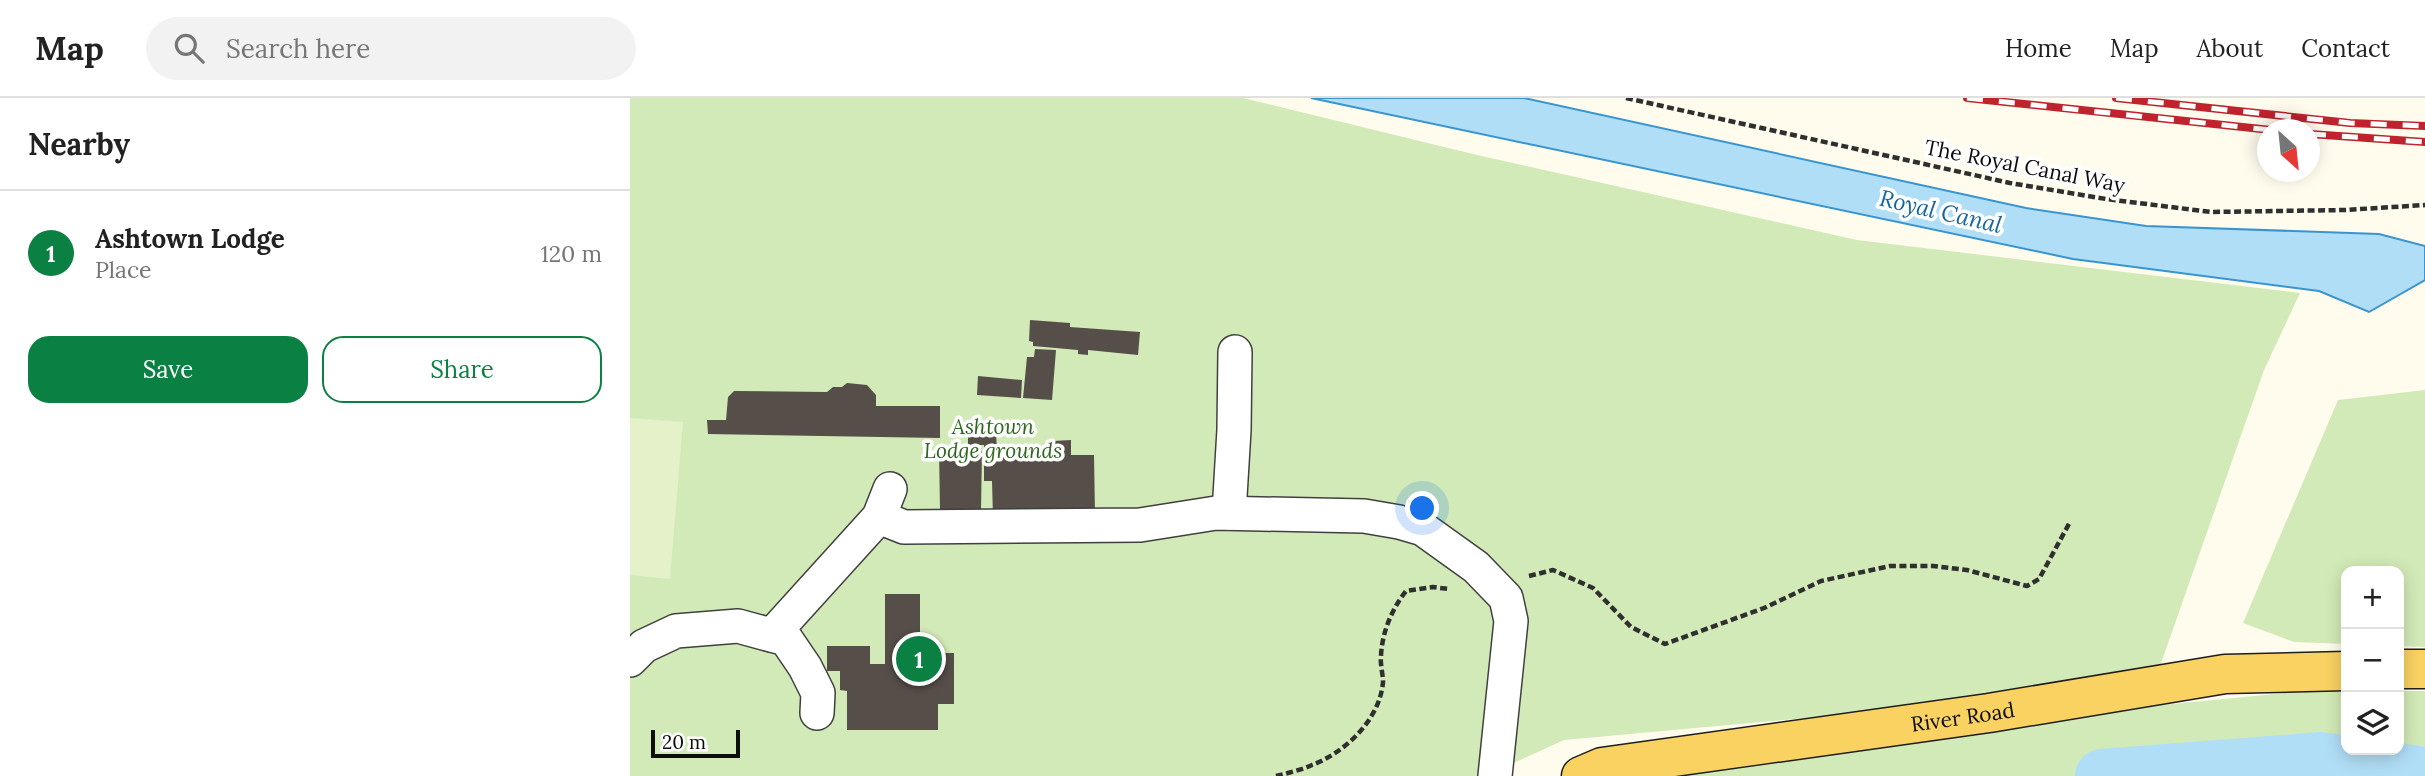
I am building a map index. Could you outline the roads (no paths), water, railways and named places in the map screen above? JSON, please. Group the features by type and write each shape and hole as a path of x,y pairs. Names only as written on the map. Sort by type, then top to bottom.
{"main road":[{"path":"2404,670 2425,669"},
{"name":"River Road","path":"1581,776 1602,767 1989,713 2225,674 2341,671"}],"lane":[{"path":"1229,513 1235,352"},
{"path":"772,635 885,503 904,527 1140,525 1216,513 1364,516 1399,522 1423,530 1476,567 1506,598 1511,621 1495,776"},
{"path":"630,660 644,646 676,631 738,626 772,635 786,639 805,667 818,693 817,713"}],"water":[{"name":"Royal Canal","path":"1311,98 1524,98 2026,208 2146,226 2379,234 2425,246 2425,280 2369,312 2319,291 2073,259"}],"waterway":[{"path":"2102,776 2321,759 2425,774"}],"railway":[{"path":"1967,98 2257,129"},
{"path":"2116,98 2350,123 2425,126"},
{"path":"2320,135 2425,142"}],"place":[{"name":"Ashtown Lodge","path":"919,659"}],"park label":[{"name":"Ashtown Lodge grounds","path":"993,438"}]}
